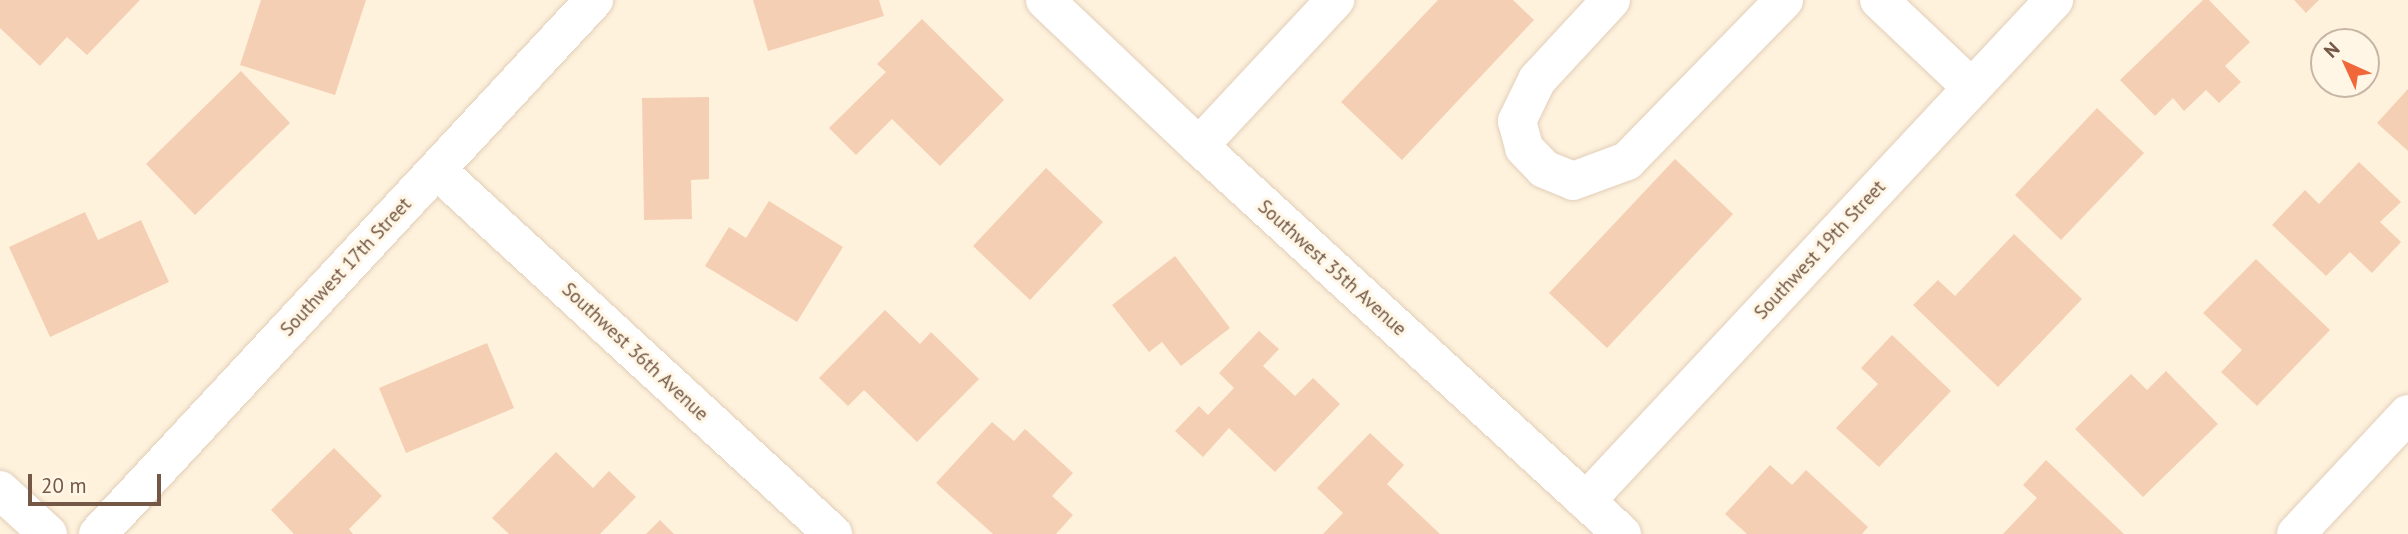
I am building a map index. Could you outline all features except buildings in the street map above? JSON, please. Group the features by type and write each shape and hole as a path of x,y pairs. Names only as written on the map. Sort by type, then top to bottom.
{"street":[{"name":"Southwest 17th Street","path":"98,534 594,0"},
{"name":"Southwest 35th Avenue","path":"1045,0 1199,146 1622,534"},
{"path":"1199,146 1335,0"},
{"path":"1611,0 1537,80 1517,121 1524,148 1544,169 1573,181 1627,161 1784,0"},
{"path":"1879,0 1972,88"},
{"name":"Southwest 19th Street","path":"1586,501 2054,0"},
{"name":"Southwest 36th Avenue","path":"437,170 833,534"},
{"path":"2296,534 2408,414"},
{"path":"0,490 48,534"}]}
